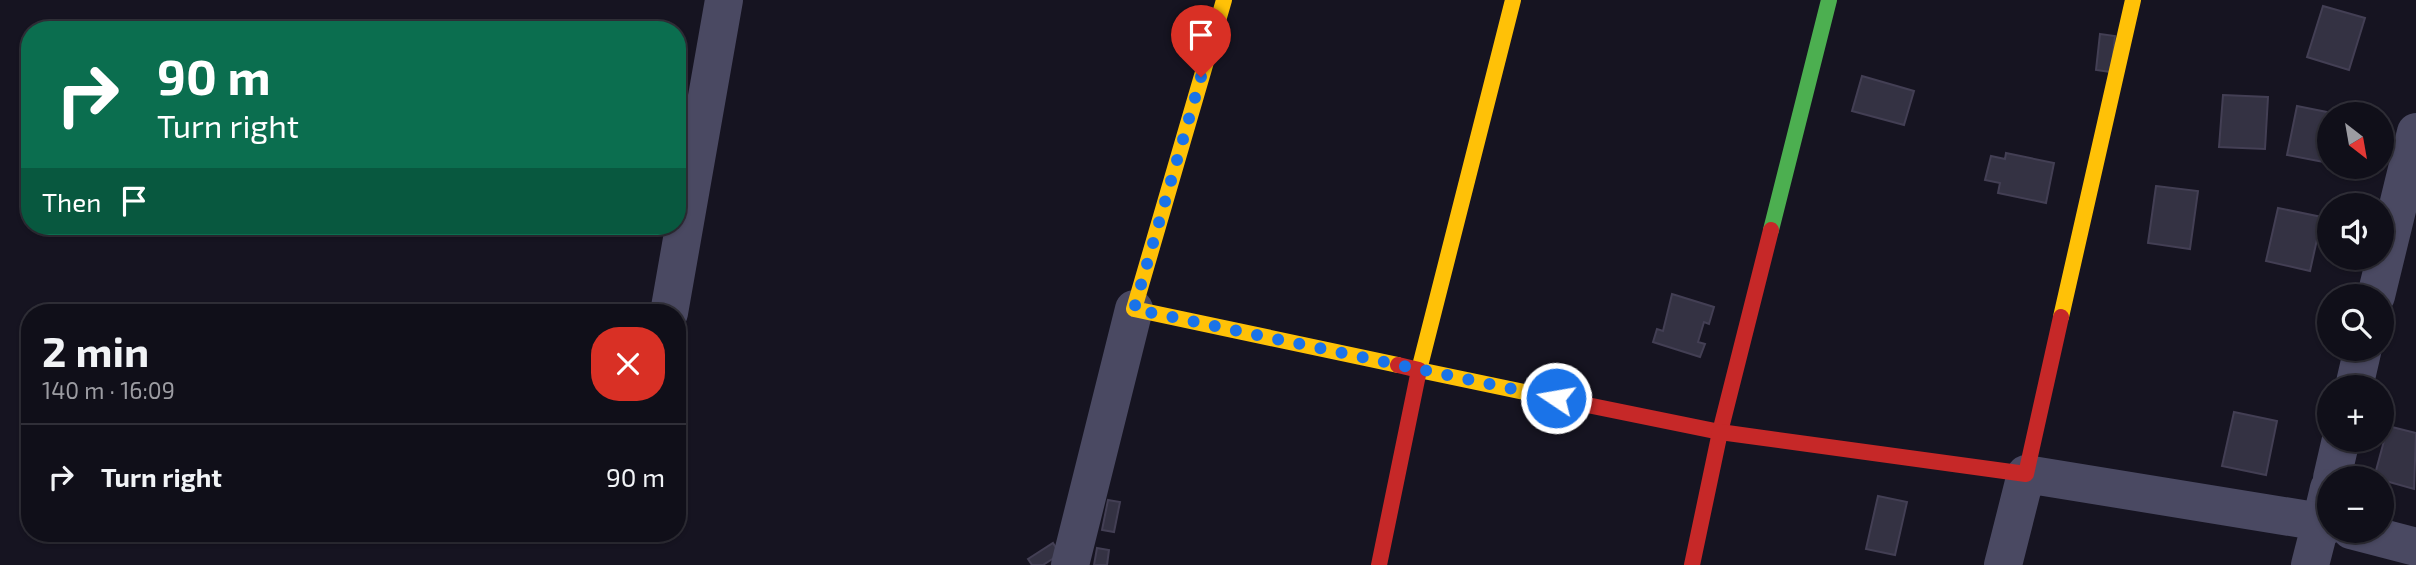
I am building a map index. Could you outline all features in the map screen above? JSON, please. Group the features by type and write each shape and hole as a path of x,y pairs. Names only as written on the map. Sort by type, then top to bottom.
{"street":[{"path":"686,216 724,0"},
{"path":"1070,565 1134,309 1224,0"},
{"path":"1379,565 1419,370 1513,0"},
{"path":"1692,565 1720,432 1829,0"},
{"path":"2003,565 2133,0"},
{"path":"2379,284 2416,132"},
{"path":"671,304 683,235"},
{"path":"1134,309 1720,432 2317,514"},
{"path":"2394,539 2416,547"},
{"path":"2310,565 2320,543"}],"building":[{"path":"2323,6 2365,18 2349,70 2307,57"},
{"path":"2100,34 2115,36 2111,72 2096,70"},
{"path":"1862,76 1914,91 1904,125 1852,111"},
{"path":"2223,95 2268,97 2265,149 2219,147"},
{"path":"2297,106 2317,110 2317,161 2287,155"},
{"path":"2006,153 2054,163 2046,203 1998,193 2000,183 1985,180 1991,156 2005,159"},
{"path":"2156,186 2198,191 2190,249 2148,243"},
{"path":"2278,208 2317,216 2317,240 2310,271 2266,261"},
{"path":"1672,294 1714,307 1709,324 1704,322 1698,342 1705,344 1700,357 1653,342 1657,329 1663,331"},
{"path":"2234,412 2277,421 2266,475 2222,466"},
{"path":"2394,428 2416,433 2414,489 2394,483 2394,466 2377,466 2381,452 2394,452"},
{"path":"1878,496 1907,502 1895,555 1866,549"},
{"path":"1108,500 1120,502 1114,532 1102,530"},
{"path":"1053,543 1060,554 1043,565 1032,565 1028,559"},
{"path":"1097,548 1109,550 1107,565 1094,565"}],"traffic: fast":[{"path":"1771,230 1829,0"}],"traffic: slow":[{"path":"1224,0 1134,309 1398,365"},
{"path":"1513,0 1419,370 1548,397"},
{"path":"2061,317 2133,0"}],"traffic: jam":[{"path":"1548,397 1720,432 1771,230"},
{"path":"1692,565 1720,432 2026,474 2061,317"},
{"path":"1379,565 1419,370 1398,365"}],"route":[{"path":"1201,77 1134,309 1556,398"}]}
